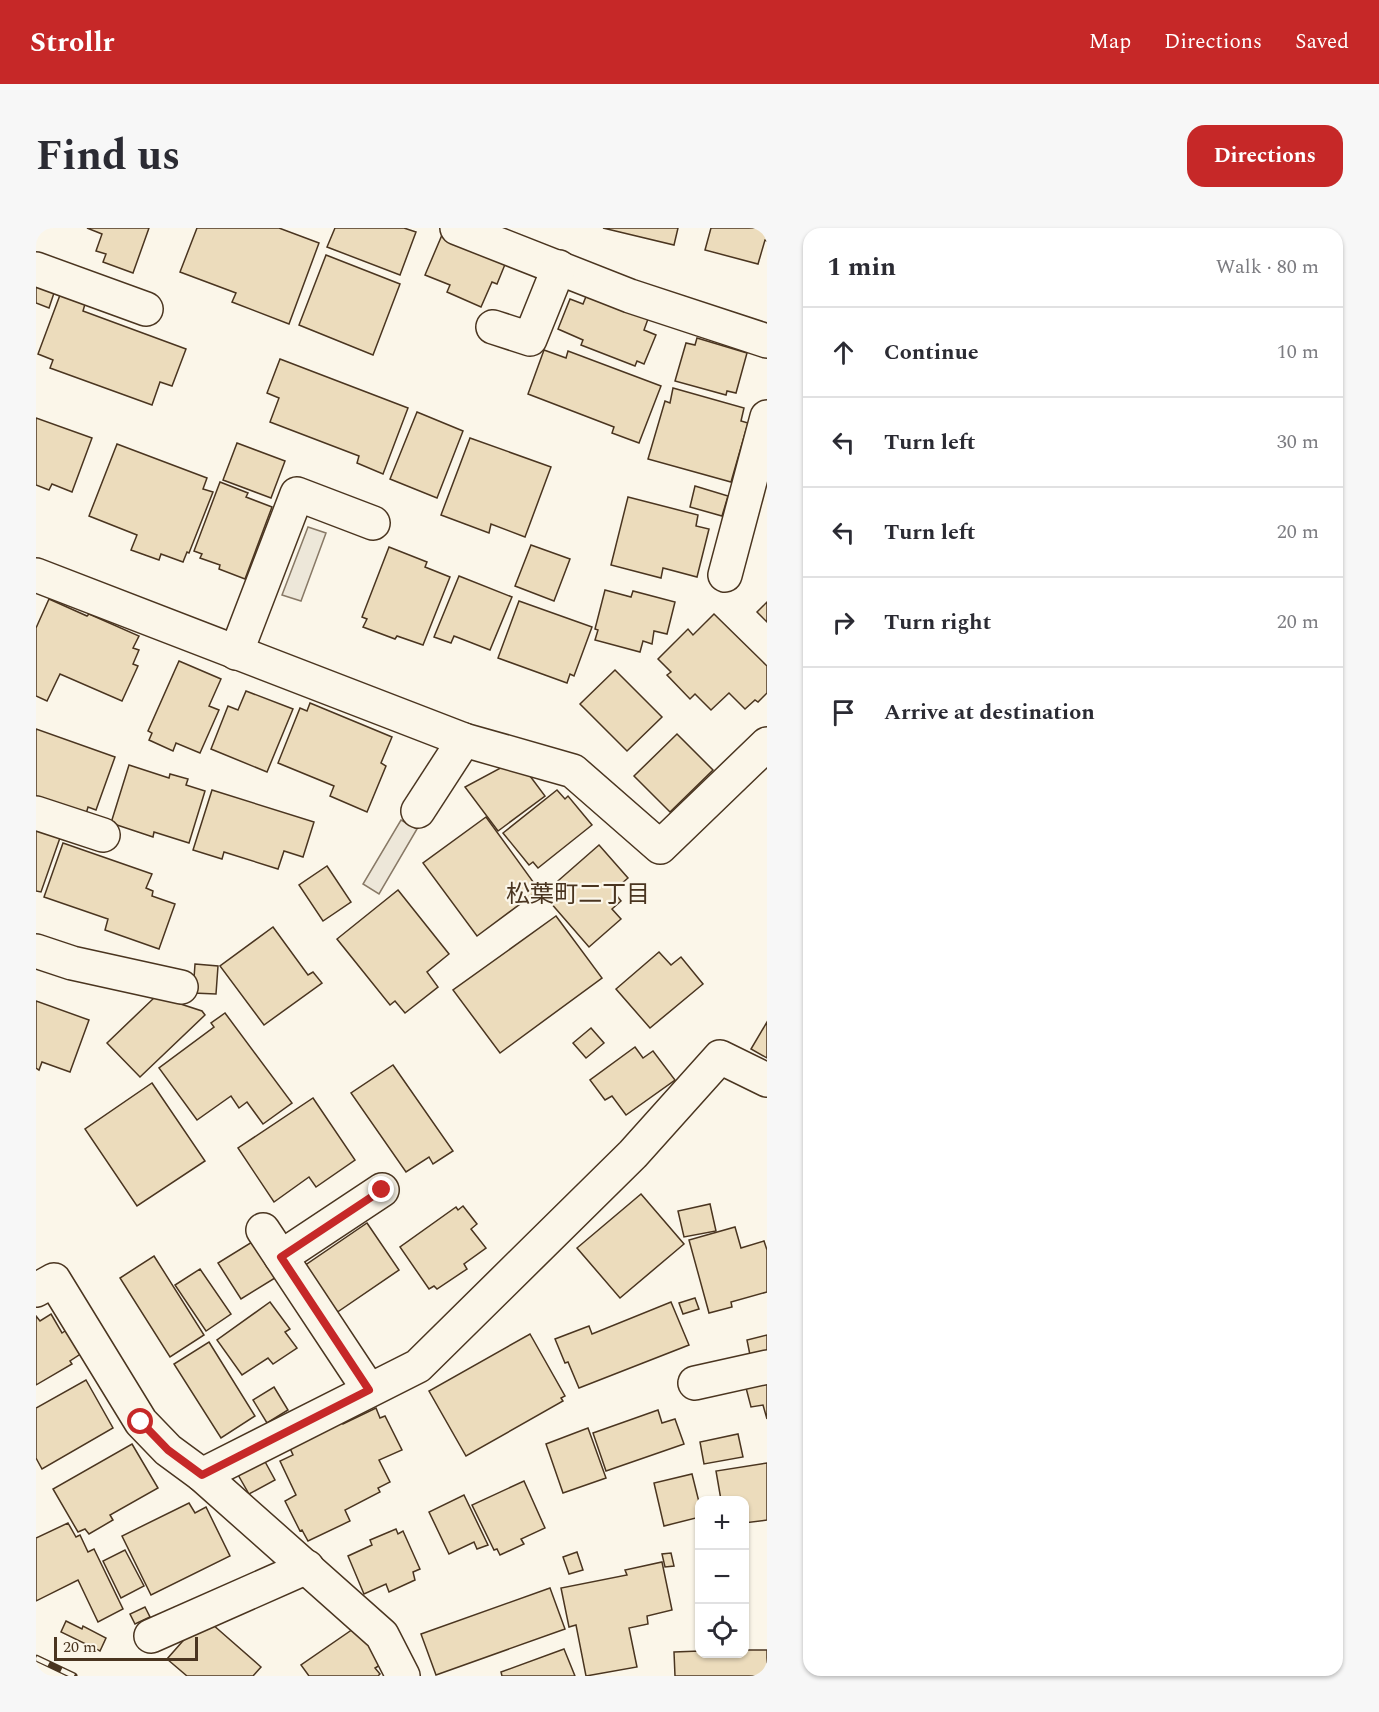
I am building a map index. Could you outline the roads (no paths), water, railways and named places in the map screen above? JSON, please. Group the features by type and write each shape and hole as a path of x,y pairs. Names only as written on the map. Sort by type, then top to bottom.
{"street":[{"path":"458,228 630,296 767,341"},
{"path":"493,327 530,339 559,267"},
{"path":"36,269 146,309"},
{"path":"725,575 767,417"},
{"path":"236,653 297,494 373,523"},
{"path":"36,575 464,740 573,771 660,847 767,744"},
{"path":"418,811 464,740"},
{"path":"36,813 103,835"},
{"path":"36,951 72,963 181,987"},
{"path":"202,1475 418,1366 633,1154 720,1057 767,1080"},
{"path":"369,1390 272,1244 382,1190"},
{"path":"36,1290 54,1280 141,1422 168,1450 202,1475 382,1635 403,1676"},
{"path":"695,1383 767,1367"},
{"path":"152,1636 307,1567"}],"railway":[{"path":"36,1658 74,1676"}],"district":[{"name":"松葉町二丁目","path":"578,895"}]}
